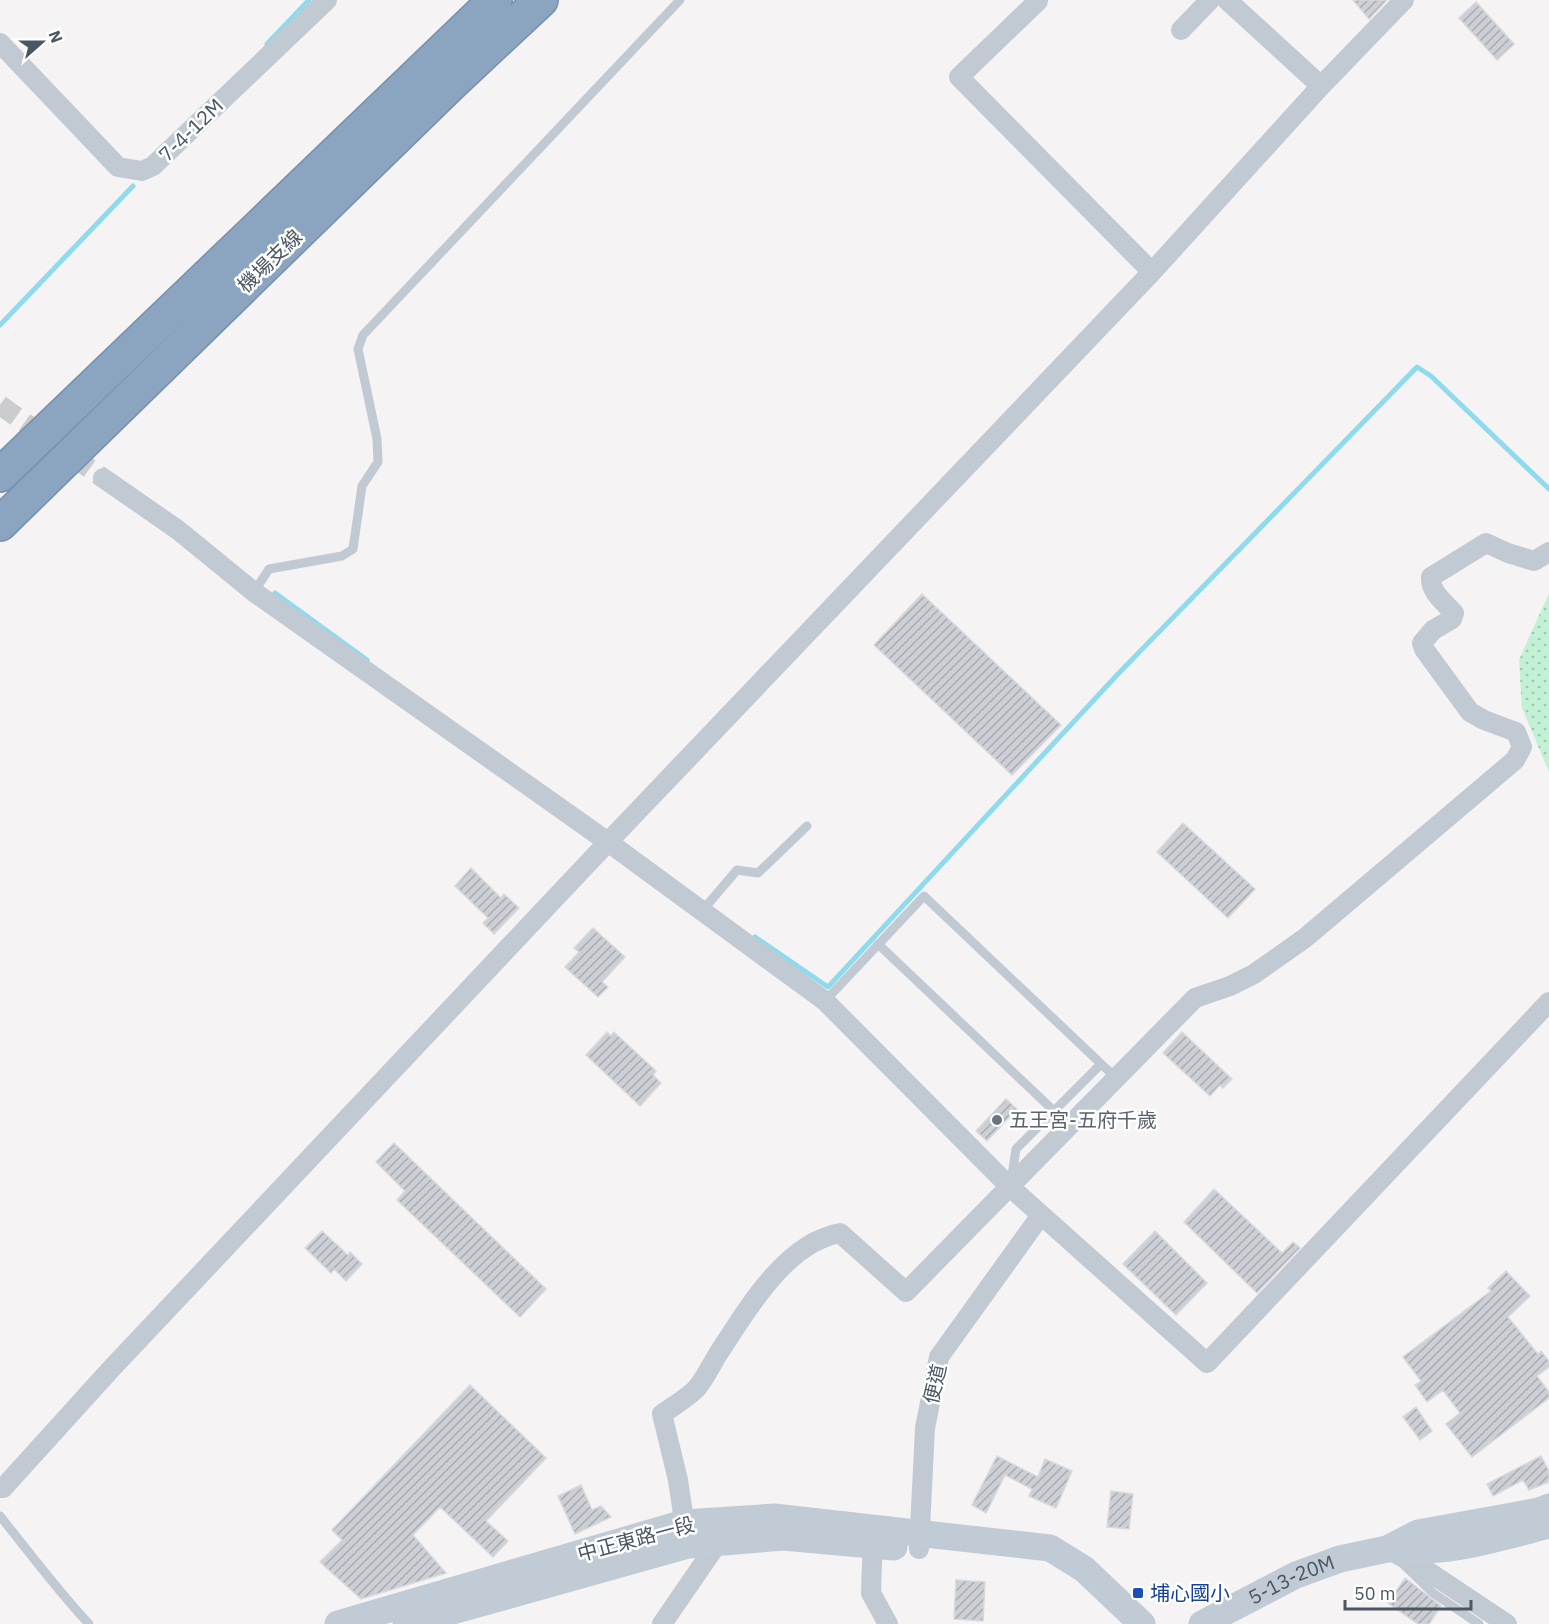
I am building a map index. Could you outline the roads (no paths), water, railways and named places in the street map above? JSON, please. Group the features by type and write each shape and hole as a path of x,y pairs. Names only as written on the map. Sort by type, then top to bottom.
{"highway":[{"name":"機場支線","path":"0,475 495,0"},
{"name":"機場支線","path":"0,525 541,0"}],"main road":[{"path":"1387,1549 1418,1533 1539,1511 1549,1507"},
{"name":"中正東路一段","path":"338,1624 686,1534 719,1531 774,1517 873,1536 920,1541 1050,1548 1084,1569"},
{"path":"1387,1549 1417,1552 1441,1549 1484,1542 1549,1525"},
{"name":"中正東路一段","path":"406,1624 686,1534"},
{"name":"中正東路一段","path":"920,1541 1084,1569"},
{"name":"5-13-20M","path":"1202,1624 1296,1575 1340,1559 1387,1549"},
{"path":"1084,1569 1142,1624"}],"street":[{"name":"7-4-12M","path":"0,43 118,167 142,171 153,166 327,0"},
{"path":"1181,30 1210,0"},
{"path":"1227,0 1321,86"},
{"path":"0,1488 3,1488 119,1360 608,842 1152,272 1321,86 1404,0"},
{"path":"1038,1 959,77 1152,272"},
{"path":"103,478 178,530 254,592 608,842 825,1001 1010,1187 1207,1363 1549,1002"},
{"path":"686,1534 678,1480 662,1414 696,1389 747,1310 787,1261 823,1236 840,1233 906,1292 1195,998 1230,986 1254,974 1305,938 1515,760 1522,747 1516,732 1470,712 1424,649 1422,643 1432,630 1452,619 1454,613 1431,588 1430,581 1431,577 1486,543 1534,561 1549,552"},
{"name":"便道","path":"920,1541 925,1428 939,1358 1041,1215"},
{"path":"662,1624 719,1531"},
{"path":"873,1536 871,1593 888,1624"},
{"path":"1387,1549 1432,1574 1507,1624"}],"lane":[{"path":"254,592 269,569 342,555 353,549 362,486 378,462 377,439 358,349 363,334 680,0"},
{"path":"702,911 737,870 758,873 807,826"},
{"path":"825,1001 924,896 1116,1078"},
{"path":"878,944 1054,1111"},
{"path":"1010,1187 1016,1149 1101,1064"},
{"path":"0,1516 52,1579 65,1599 89,1624"},
{"path":"1387,1549 1433,1593 1479,1624"}],"waterway":[{"path":"267,44 309,0"},
{"path":"0,325 133,186"},
{"path":"755,937 828,987 1117,675 1417,367 1431,376 1549,489"},
{"path":"275,593 367,660"}],"tunnel":[{"path":"0,405 103,478"}],"place":[{"name":"五王宮-五府千歲","path":"997,1120"},
{"name":"埔心國小","path":"1138,1593"}]}
